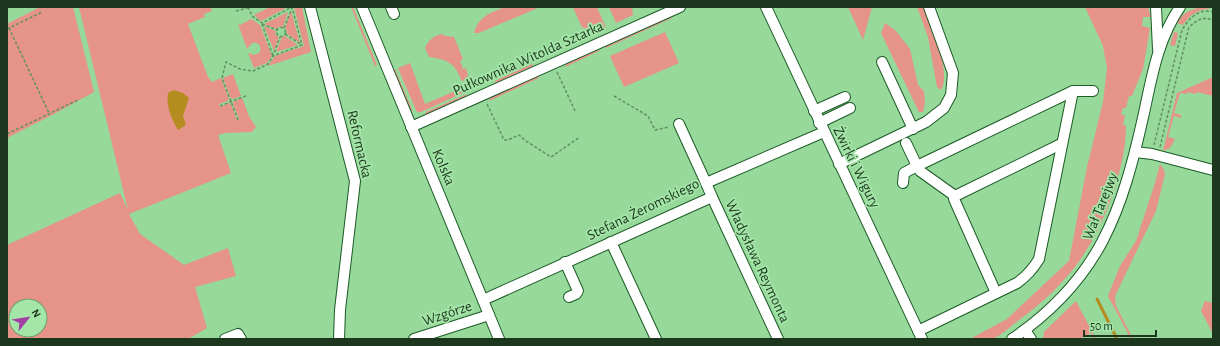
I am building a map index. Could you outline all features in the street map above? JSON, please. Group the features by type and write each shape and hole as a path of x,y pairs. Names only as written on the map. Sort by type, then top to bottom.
{"street":[{"name":"Reformacka","path":"310,7 355,181 340,310 339,339"},
{"name":"Pułkownika Witolda Sztarka","path":"411,127 680,7"},
{"name":"Żwirki i Wigury","path":"766,7 920,335"},
{"path":"839,164 913,129 936,116 944,108 951,96 953,73 929,7"},
{"name":"Wał Tarejwy","path":"1156,7 1158,51"},
{"path":"1169,7 1181,7"},
{"name":"Wał Tarejwy","path":"1012,339 1025,330 1078,280 1095,256 1109,230 1119,206 1135,152 1158,51 1175,15 1181,7"},
{"name":"Kolska","path":"365,8 411,127 499,339"},
{"path":"882,62 913,129"},
{"path":"903,184 904,173 917,166 1073,91 1093,91"},
{"path":"920,335 1025,278 1034,269 1039,259 1061,144 1073,91"},
{"path":"814,111 845,97"},
{"name":"Stefana Żeromskiego","path":"483,300 712,197 706,184 822,127 850,108"},
{"path":"679,124 706,184"},
{"path":"906,143 920,171 954,196 996,293"},
{"path":"954,196 1061,144"},
{"path":"1135,152 1155,155 1213,170"},
{"name":"Władysława Reymonta","path":"712,197 778,339"},
{"path":"611,242 656,339"},
{"path":"565,262 578,291 576,294 569,297"},
{"name":"Wzgórze","path":"414,339 489,315"},
{"path":"1025,330 1031,339"},
{"path":"225,339 238,334 241,339"}],"path":[{"path":"236,11 250,7 252,16 262,23 277,30 284,28"},
{"path":"262,23 292,7"},
{"path":"292,7 284,28 285,34 302,45"},
{"path":"292,7 302,45"},
{"path":"1155,155 1180,35 1186,23 1195,15 1203,11 1213,12"},
{"path":"42,12 8,29 49,113"},
{"path":"1155,155 1189,27 1202,18 1213,20"},
{"path":"262,23 273,56"},
{"path":"277,30 277,34 280,37"},
{"path":"238,120 222,78 226,62 240,69 252,71 268,64 273,56 280,37 285,34"},
{"path":"273,56 302,45"},
{"path":"557,72 576,113"},
{"path":"220,106 248,94"},
{"path":"614,96 648,116 654,130 666,128"},
{"path":"7,134 78,100"},
{"path":"487,104 504,140 508,140 519,135 526,142 551,157 580,137"}],"shaded area":[{"path":"40,7 73,7 94,92 7,138 7,24"},
{"path":"79,7 210,7 212,11 204,14 205,17 188,24 208,77 212,82 221,78 229,99 228,101 219,104 220,107 229,103 231,104 237,120 239,119 233,102 242,98 249,116 256,127 252,132 226,133 218,135 231,173 129,214 140,234 184,265 228,248 236,276 195,287 207,328 188,339 7,339 7,245 120,193 128,210"},
{"path":"270,7 288,7 261,21 254,15"},
{"path":"294,7 302,7 311,52 268,66 275,56 304,46"},
{"path":"351,7 353,7 377,65 375,66"},
{"path":"505,7 540,7 479,33 474,33 476,27 482,19 490,13"},
{"path":"573,7 597,7 606,28 588,36 584,27 582,28"},
{"path":"609,7 632,7 633,15 616,23"},
{"path":"848,7 872,7 863,40"},
{"path":"917,7 926,7 940,49 944,73 944,83 941,90 937,87 928,37"},
{"path":"1085,7 1148,7 1151,17 1143,17 1142,26 1150,28 1143,69 1132,96 1129,96 1126,108 1123,108 1121,114 1125,116 1123,124 1126,126 1125,142 1118,178 1112,196 1089,246 1074,269 1052,293 998,336 988,339 970,339 1007,319 1069,261 1087,167 1103,102 1107,68 1103,46"},
{"path":"1209,7 1209,9 1201,10 1194,14 1183,25 1177,23 1183,15 1191,10"},
{"path":"291,11 300,43 287,34 285,28"},
{"path":"288,12 283,27 278,27 277,29 264,24"},
{"path":"671,16 672,18 606,48 605,46"},
{"path":"251,19 260,25 272,56 267,63 254,68 248,53 254,55 259,53 261,49 260,45 257,43 252,43 247,49 238,24 240,25"},
{"path":"885,23 895,30 910,49 918,85 924,91 925,102 923,112 919,112 881,33"},
{"path":"264,26 276,31 275,34 279,37 274,51"},
{"path":"665,32 679,63 624,87 610,56"},
{"path":"1174,32 1178,33 1175,46 1170,45"},
{"path":"441,34 454,37 463,59 460,61 463,69 466,68 469,80 462,81 450,63 441,59 429,57 425,48 431,39"},
{"path":"285,36 298,45 276,52 282,37"},
{"path":"598,48 599,51 565,67 566,64"},
{"path":"410,63 425,104 462,88 466,89 467,91 421,112 417,112 398,68"},
{"path":"532,64 533,66 496,83 495,81"},
{"path":"395,69 413,112 407,106 392,70"},
{"path":"233,74 241,96 231,99 223,78"},
{"path":"537,76 539,78 489,101 491,97"},
{"path":"1213,77 1213,96 1197,92 1196,94 1187,92 1187,94 1180,93 1174,113 1181,115 1181,118 1174,116 1168,137 1175,139 1170,148 1163,151 1177,93"},
{"path":"173,90 183,93 189,98 183,116 186,125 178,130 168,107 168,93"},
{"path":"467,94 464,98 425,115 426,112"},
{"path":"1160,164 1165,174 1156,211 1115,296 1116,306 1133,339 1131,339 1108,296 1120,266 1136,241"},
{"path":"1076,301 1096,339 1094,339 1091,333 1080,339 1043,339 1044,332"},
{"path":"1205,301 1213,303 1213,334 1201,311"}],"waterway":[{"path":"1097,299 1117,339"}]}
